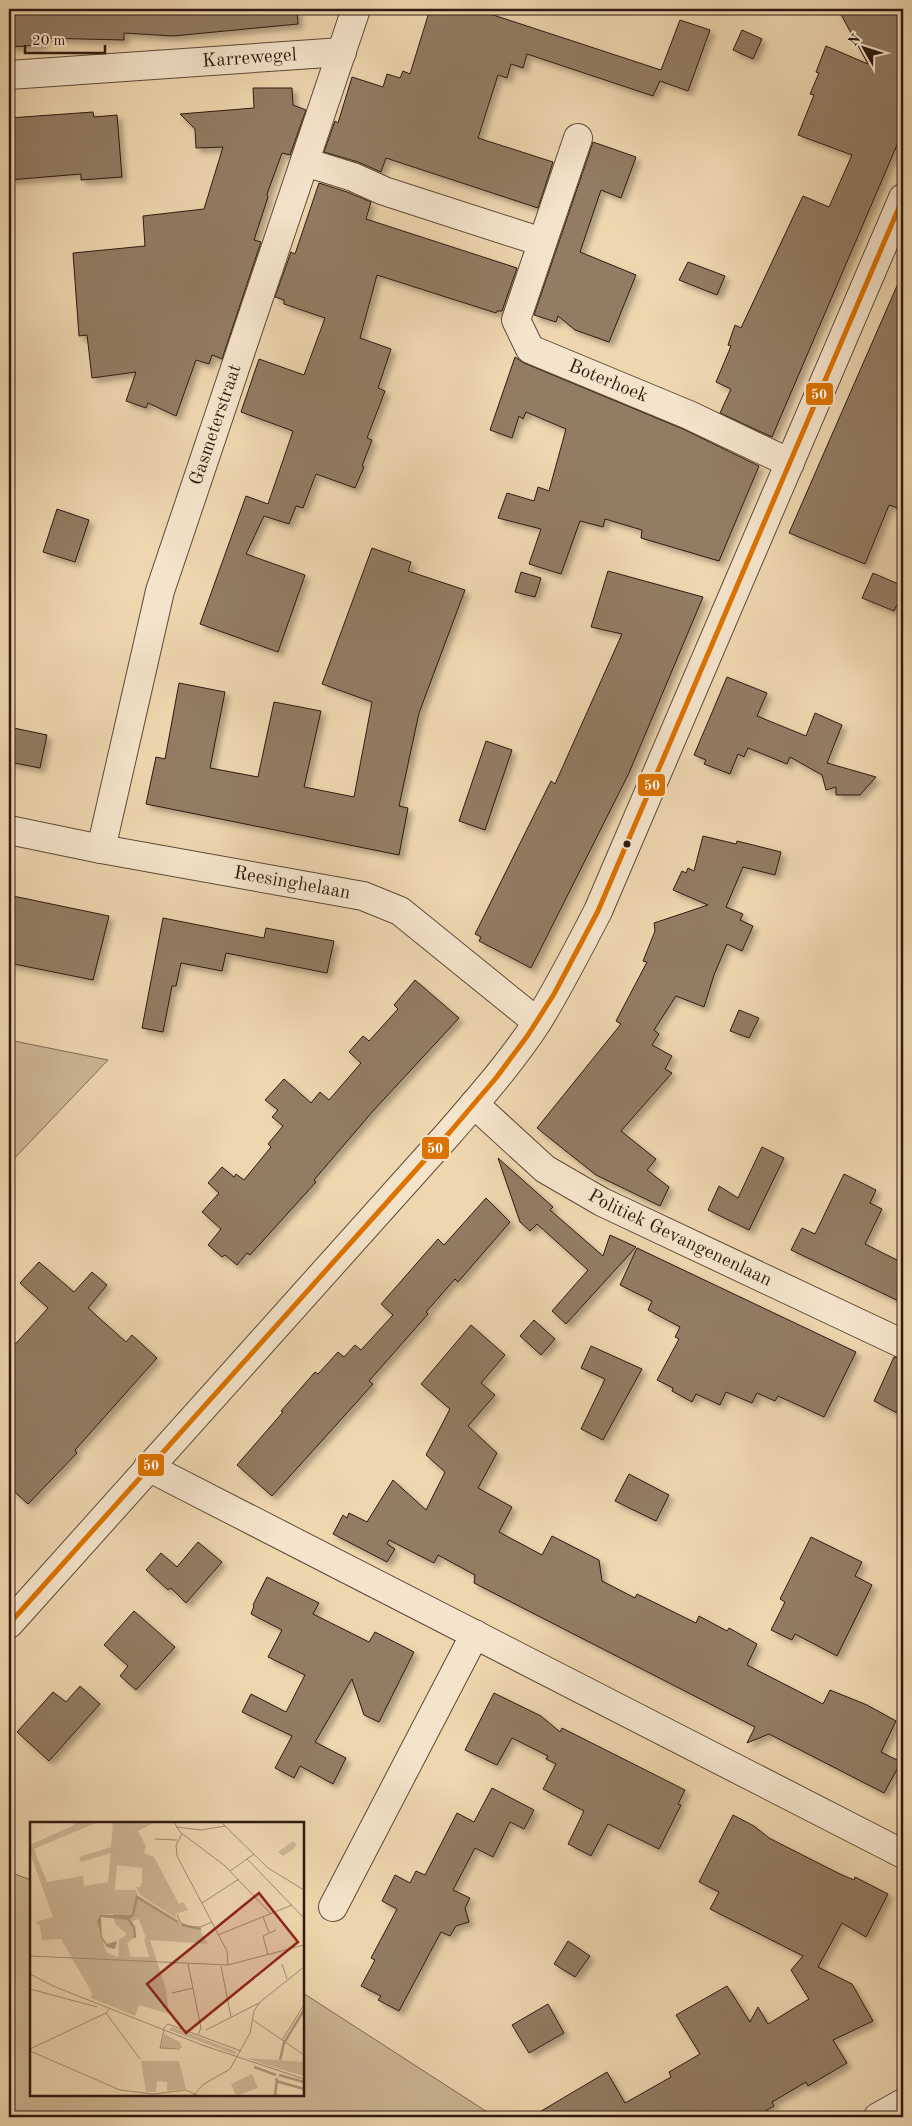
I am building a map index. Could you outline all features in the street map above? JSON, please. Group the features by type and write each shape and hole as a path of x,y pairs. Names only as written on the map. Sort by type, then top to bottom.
{"street":[{"name":"Gasmeterstraat","path":"101,849 160,591 356,9"},
{"name":"Karrewegel","path":"9,75 342,52"},
{"name":"Boterhoek","path":"578,138 516,320 530,349 689,415 710,427 790,463"},
{"path":"304,162 353,178 384,191 542,242"},
{"path":"9,1624 474,1104 537,1022 598,911 903,198"},
{"name":"Reesinghelaan","path":"9,830 101,849 363,896 400,911 537,1022"},
{"name":"Politiek Gevangenenlaan","path":"474,1104 545,1169 602,1202 903,1344"},
{"path":"148,1467 903,1854"},
{"path":"333,1907 475,1634"},
{"path":"878,2117 903,2103"}],"shaded area":[{"path":"9,1040 108,1060 9,1164"},
{"path":"9,1872 30,1880 30,2096 304,2096 304,1994 495,2117 9,2117"}],"building":[{"path":"9,9 297,9 298,24 173,36 124,33 124,40 41,38 43,45 9,47"},
{"path":"430,9 475,9 661,70 680,20 710,30 688,91 660,81 653,96 527,54 523,68 511,64 507,78 498,75 478,138 553,162 538,208 386,158 381,172 358,162 324,152 335,121 338,123 352,77 383,87 387,74 400,78 403,71 410,74"},
{"path":"838,9 886,9 903,17 903,131 772,437 720,413 731,389 716,382 731,346 728,345 735,325 741,328 803,196 829,207 852,155 798,135 814,95 810,94 819,73 816,72 826,46 868,64"},
{"path":"742,30 762,39 753,59 733,50"},
{"path":"253,88 292,88 293,105 306,110 290,155 282,153 267,194 268,197 254,240 261,242 222,359 212,355 209,364 196,360 176,416 148,403 146,408 126,401 136,372 92,378 87,335 79,336 73,253 145,246 143,216 204,209 223,147 196,148 195,129 180,114 254,108"},
{"path":"93,112 94,117 117,115 122,177 81,180 81,174 9,180 9,118"},
{"path":"593,142 636,157 621,198 601,190 580,252 636,275 609,342 575,330 558,316 556,322 534,315"},
{"path":"319,183 371,202 366,219 517,268 502,311 497,311 496,313 377,275 360,338 391,349 378,388 385,391 367,438 372,440 355,488 316,474 303,508 296,506 289,524 264,516 246,554 305,575 278,652 200,624 246,496 268,504 293,431 241,412 259,359 304,375 325,318 284,304 284,300 275,297 291,252 295,254"},
{"path":"688,262 725,276 717,295 679,280"},
{"path":"903,272 903,510 889,505 865,564 789,533"},
{"path":"515,357 524,363 683,429 759,466 719,561 641,538 642,530 605,519 603,527 580,521 561,574 529,564 541,529 498,518 507,493 534,501 538,487 549,491 566,429 526,412 523,419 519,416 512,438 490,430"},
{"path":"57,509 89,520 75,562 43,552"},
{"path":"372,548 411,562 408,571 465,590 419,713 399,806 408,808 399,855 146,804 156,757 165,759 179,683 225,692 210,768 258,777 274,702 321,711 304,787 354,797 372,702 322,684"},
{"path":"608,571 703,597 629,773 531,968 479,941 481,937 475,934 551,781 555,784 622,634 591,627"},
{"path":"521,572 541,578 535,597 515,592"},
{"path":"873,573 903,586 903,592 894,611 862,598"},
{"path":"727,677 767,693 757,716 806,736 815,713 842,725 827,763 876,777 860,795 836,795 836,787 826,790 822,775 790,757 787,764 748,748 744,757 738,754 730,774 704,764 706,760 694,755"},
{"path":"9,727 47,735 40,768 9,762"},
{"path":"486,741 512,750 485,830 459,821"},
{"path":"703,836 736,844 737,841 781,852 775,875 743,867 726,907 743,914 740,920 753,926 742,951 727,944 714,975 704,1007 676,996 654,1030 659,1034 652,1045 672,1056 665,1069 672,1073 621,1131 656,1159 647,1170 669,1187 660,1206 596,1175 537,1128 621,1024 616,1021 647,962 643,961 655,931 654,923 708,905 673,890 682,871 686,873 688,868 694,871"},
{"path":"13,896 109,916 93,980 9,963 9,917"},
{"path":"163,918 264,938 266,928 334,941 327,973 226,953 222,971 181,963 176,986 172,986 163,1032 142,1028"},
{"path":"415,980 459,1018 373,1111 314,1180 316,1182 250,1255 247,1253 237,1265 225,1255 222,1257 208,1245 221,1229 202,1212 219,1193 208,1183 222,1167 234,1177 236,1174 244,1180 271,1147 268,1144 283,1126 272,1117 278,1110 265,1100 284,1079 311,1103 320,1092 329,1100 361,1063 349,1052 363,1036 369,1041 398,1009 394,1005"},
{"path":"739,1010 759,1018 749,1038 730,1031"},
{"path":"762,1147 784,1158 749,1230 708,1210 719,1186 738,1198"},
{"path":"498,1158 553,1207 550,1210 603,1256 610,1235 636,1247 566,1324 552,1311 588,1270 537,1224 530,1231 520,1222"},
{"path":"844,1174 876,1190 870,1203 882,1209 865,1244 903,1263 903,1303 791,1250 802,1228 815,1234"},
{"path":"486,1198 510,1222 458,1282 455,1279 426,1312 428,1314 369,1381 373,1384 272,1496 237,1465 315,1372 318,1374 338,1352 344,1357 355,1345 361,1350 393,1315 381,1304 438,1239 444,1245"},
{"path":"637,1248 856,1352 824,1417 778,1396 775,1401 757,1393 752,1403 726,1392 720,1405 696,1394 692,1402 672,1391 673,1388 657,1380 679,1339 675,1337 680,1327 648,1310 652,1301 620,1285"},
{"path":"39,1262 74,1292 92,1272 107,1285 88,1308 126,1342 132,1335 157,1358 75,1450 77,1453 28,1504 9,1487 9,1351 48,1308 20,1283"},
{"path":"534,1320 555,1339 541,1355 520,1336"},
{"path":"471,1325 505,1355 481,1383 495,1395 468,1426 497,1453 478,1488 512,1507 499,1532 542,1555 552,1536 599,1560 602,1581 635,1598 637,1594 696,1623 699,1616 727,1631 729,1628 757,1644 747,1665 823,1704 830,1690 867,1705 896,1721 881,1752 901,1762 884,1793 769,1734 747,1743 755,1727 474,1583 475,1575 438,1555 434,1563 389,1540 387,1544 395,1549 387,1562 333,1534 343,1515 347,1518 349,1513 367,1522 393,1480 426,1510 445,1472 426,1455 450,1409 421,1384"},
{"path":"591,1346 642,1369 603,1440 581,1429 605,1379 581,1368"},
{"path":"894,1357 903,1359 903,1416 874,1401"},
{"path":"629,1474 669,1495 656,1521 615,1501"},
{"path":"811,1537 862,1562 855,1576 872,1585 837,1656 795,1634 792,1640 771,1630 785,1602 780,1599"},
{"path":"198,1542 222,1562 186,1603 171,1588 168,1590 146,1570 161,1553 177,1567"},
{"path":"267,1577 319,1603 313,1614 369,1642 375,1632 414,1652 379,1722 364,1715 352,1679 315,1742 346,1758 333,1784 300,1766 294,1778 275,1768 292,1736 242,1712 251,1694 286,1712 305,1675 268,1657 282,1630 251,1614 253,1605"},
{"path":"134,1611 175,1647 136,1690 120,1676 128,1666 104,1645"},
{"path":"80,1686 100,1704 49,1761 17,1732 53,1692 66,1702"},
{"path":"494,1693 541,1716 560,1732 562,1728 685,1790 678,1804 681,1805 659,1849 608,1824 591,1856 568,1844 584,1811 543,1789 556,1764 546,1759 548,1756 512,1738 497,1765 465,1750"},
{"path":"492,1788 534,1810 524,1829 510,1822 493,1857 475,1848 453,1890 470,1898 465,1908 469,1922 456,1926 450,1936 441,1932 399,2011 378,2000 381,1996 361,1986 375,1960 371,1958 397,1909 382,1901 395,1875 410,1883 416,1871 425,1875 457,1813 474,1822"},
{"path":"733,1815 754,1826 769,1838 840,1874 854,1880 855,1877 888,1894 866,1937 842,1923 818,1967 852,1984 873,2021 833,2040 847,2063 808,2086 806,2082 772,2102 774,2106 755,2117 531,2117 607,2072 625,2103 671,2077 669,2072 700,2054 676,2015 727,1986 750,2022 758,2007 768,2024 809,1999 791,1970 803,1956 710,1909 719,1892 699,1882"},
{"path":"568,1941 590,1956 575,1977 554,1964"},
{"path":"548,2004 564,2033 529,2053 512,2025"}],"transit line":[{"name":"50","path":"9,1624 450,1132 496,1078 528,1035 554,994 598,911 903,198"}]}
